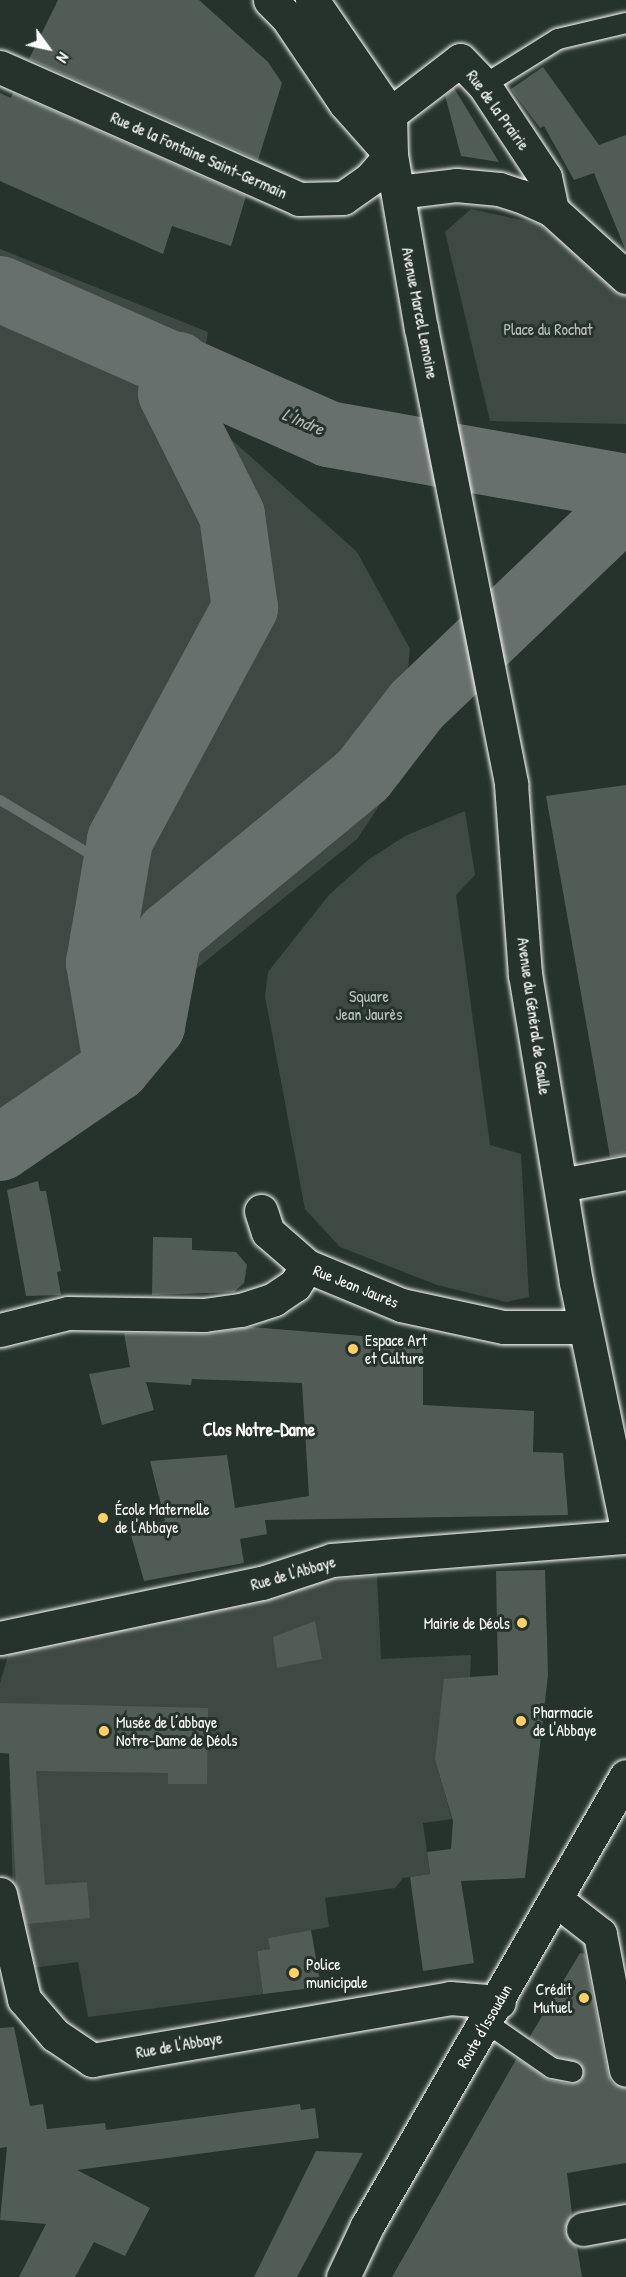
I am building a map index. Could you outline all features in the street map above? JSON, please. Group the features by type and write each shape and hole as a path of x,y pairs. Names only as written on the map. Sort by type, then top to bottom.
{"street":[{"path":"270,0 287,17 345,103 391,155"},
{"path":"312,0 390,114"},
{"name":"Rue de la Prairie","path":"390,114 460,60 484,86 545,177 552,210"},
{"name":"Rue de la Fontaine Saint-Germain","path":"0,67 299,199 343,198 370,179 391,155"},
{"name":"Avenue Marcel Lemoine","path":"390,114 391,155 450,471"},
{"path":"398,192 429,185 499,189 552,210 626,277"},
{"name":"Avenue du Général de Gaulle","path":"450,471 511,784 525,974 584,1327 626,1523"},
{"path":"561,1185 626,1173"},
{"path":"261,1211 268,1232 307,1266"},
{"name":"Rue Jean Jaurès","path":"0,1330 68,1313 204,1316 241,1310 274,1299 295,1285 307,1266 401,1305 451,1319 504,1327 584,1327"},
{"name":"Rue de l'Abbaye","path":"0,1638 262,1583 332,1560 626,1537"},
{"name":"Route d'Issoudun","path":"343,2277 367,2226 493,2012 626,1776"},
{"name":"Rue de l'Abbaye","path":"0,1894 24,1999 55,2035 92,2060 450,1998 493,2012"},
{"path":"555,1899 600,1934 626,2070"},
{"path":"583,2229 626,2221"}],"lane":[{"path":"484,86 558,39 626,23"},
{"path":"493,2012 552,2068 573,2072"}],"green space":[{"name":"Place du Rochat","path":"471,209 539,224 626,289 626,424 490,421 445,232"},
{"path":"0,249 208,332 195,407 357,552 410,649 397,779 357,839 0,1127"},
{"name":"Square Jean Jaurès","path":"465,811 475,875 456,895 490,1145 521,1154 529,1297 506,1302 437,1285 340,1247 305,1209 265,996 268,972 329,895 368,860 405,836"},
{"path":"377,1576 381,1659 471,1655 470,1677 435,1760 452,1819 423,1823 430,1874 403,1878 395,1888 325,1898 329,1927 268,1938 270,1949 257,1951 263,1994 88,2017 78,1962 31,1968 13,1895 9,1754 0,1753 0,1683 9,1652 232,1599 295,1590 317,1580"}],"building":[{"path":"58,0 199,0 268,62 282,83 258,160 29,59"},
{"path":"543,67 599,145 626,135 626,251 594,173 574,180 544,126 540,128 511,89"},
{"path":"454,88 499,162 461,156 445,95"},
{"path":"0,93 11,98 13,93 246,196 231,246 172,226 163,254 0,181"},
{"path":"626,785 626,1155 610,1157 546,796"},
{"path":"38,1181 40,1191 46,1191 61,1271 57,1272 61,1295 26,1296 7,1190"},
{"path":"153,1237 192,1238 192,1250 236,1252 247,1265 244,1283 234,1292 152,1295"},
{"path":"251,1327 423,1341 423,1405 534,1411 533,1452 563,1453 568,1515 265,1520 267,1534 240,1539 244,1563 144,1581 129,1528 165,1521 150,1461 227,1455 235,1508 309,1496 302,1383 192,1379 191,1385 146,1382 154,1410 102,1425 89,1374 130,1367 124,1333 204,1334"},
{"path":"545,1570 548,1675 525,1878 461,1881 474,1963 423,1971 410,1877 430,1874 427,1852 451,1849 453,1821 435,1760 444,1679 498,1675 496,1571"},
{"path":"315,1621 322,1659 277,1668 273,1637"},
{"name":"Musée de l’abbaye Notre-Dame de Déols","path":"0,1703 208,1708 207,1784 168,1784 168,1773 36,1771 45,1885 87,1882 90,1918 26,1924 16,1885 9,1753 0,1753"},
{"path":"311,1930 321,1987 263,1994 257,1951 270,1949 268,1938"},
{"path":"580,1953 585,1954 608,2074 612,2083 626,2088 626,2163 567,2173 572,2214 565,2232 577,2247 582,2277 392,2277 517,2058 549,2080 571,2084 582,2079 580,2063 557,2057 529,2038"},
{"path":"14,2027 30,2106 43,2104 47,2129 105,2123 106,2130 300,2104 301,2110 315,2108 319,2138 77,2170 150,2208 125,2256 94,2242 75,2277 19,2277 46,2224 0,2220 7,2147 0,2148 0,2028"},
{"path":"316,2151 363,2153 297,2277 254,2277"}],"waterway":[{"name":"L'Indre","path":"0,289 328,434 626,487"},
{"path":"117,1068 99,963 120,840 245,608 232,515 171,393 178,365"},
{"path":"0,1148 117,1068 152,1026 169,935 363,775 417,705 626,505"},
{"path":"0,800 115,869"}],"place":[{"name":"Espace Art et Culture","path":"353,1349"},
{"name":"École Maternelle de l'Abbaye","path":"103,1518"},
{"name":"Mairie de Déols","path":"522,1623"},
{"name":"Pharmacie de l'Abbaye","path":"521,1721"},
{"name":"Musée de l’abbaye Notre-Dame de Déols","path":"104,1731"},
{"name":"Police municipale","path":"294,1973"},
{"name":"Crédit Mutuel","path":"584,1998"}],"district":[{"name":"Clos Notre-Dame","path":"259,1430"}]}
